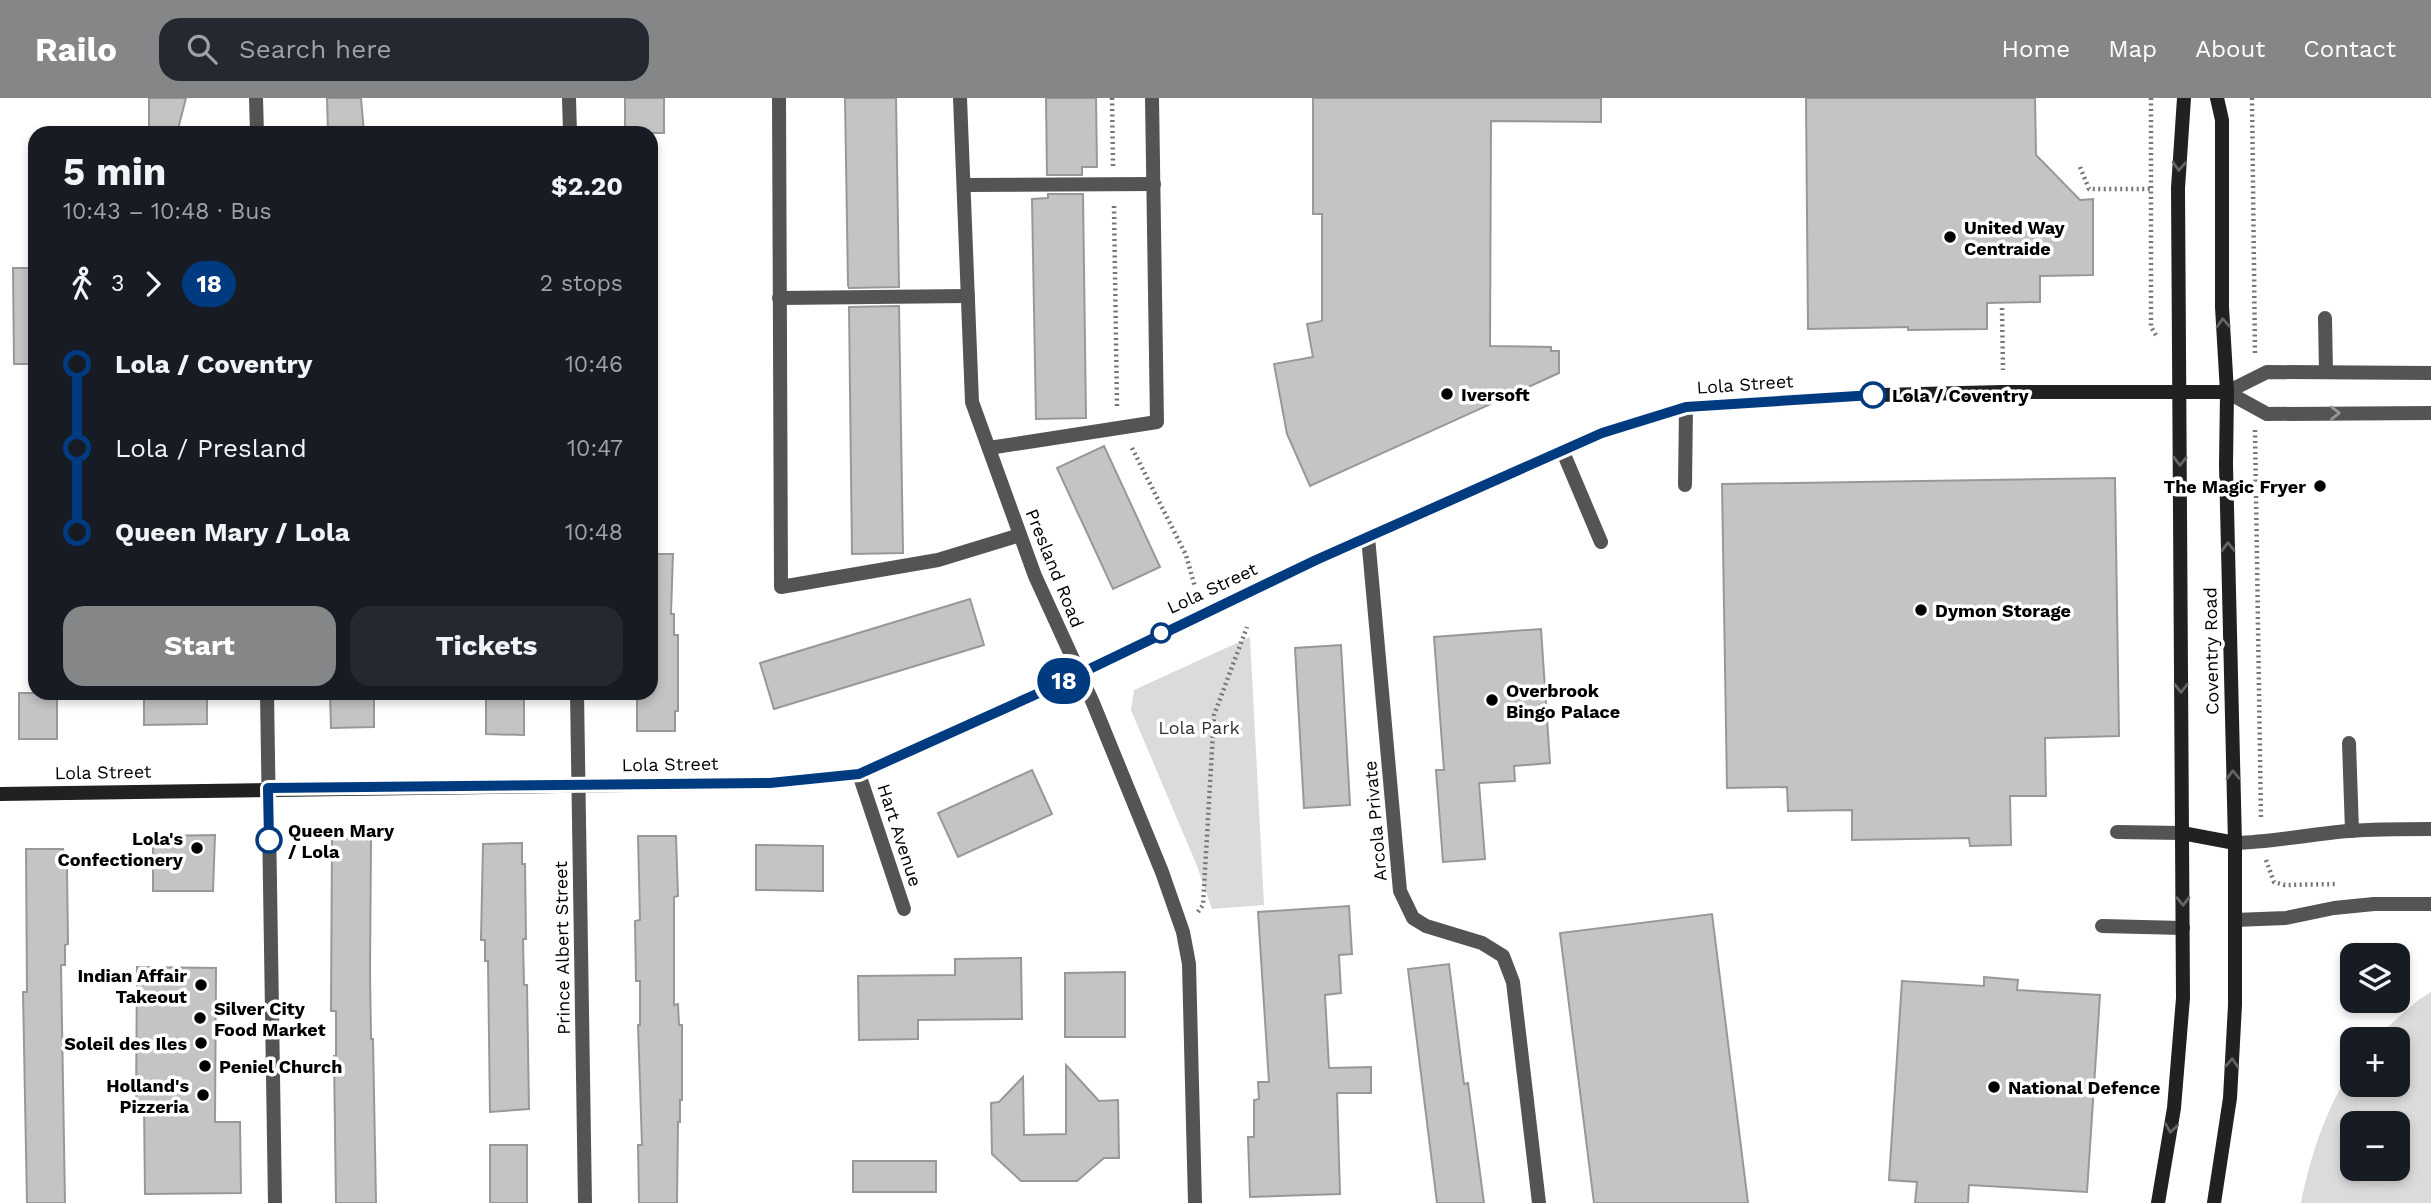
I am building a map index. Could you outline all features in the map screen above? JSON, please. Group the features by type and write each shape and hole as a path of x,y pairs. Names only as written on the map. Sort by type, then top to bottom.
{"street":[{"path":"257,98 257,126"},
{"path":"569,98 570,126"},
{"path":"779,98 781,587 938,560 1020,535"},
{"name":"Presland Road","path":"960,98 972,402 1035,576 1080,673 1162,872 1183,932 1189,964 1195,1203"},
{"path":"989,448 1157,422 1152,98"},
{"name":"Coventry Road","path":"2158,1203 2180,1053 2183,928 2178,188 2185,98"},
{"name":"Coventry Road","path":"2214,1203 2230,1098 2235,1005 2235,843 2227,392 2222,307 2222,120 2217,98"},
{"path":"964,185 1154,184"},
{"path":"779,298 968,296"},
{"path":"2325,318 2326,372"},
{"path":"2227,392 2267,372 2431,373"},
{"path":"2227,392 2267,414 2431,413"},
{"name":"Lola Street","path":"0,794 268,788 770,783 859,774 1080,673 1304,565 1602,433 1686,407 1880,395 2227,392"},
{"path":"1685,485 1686,407"},
{"path":"1563,452 1601,542"},
{"name":"Arcola Private","path":"1368,537 1400,891 1413,918 1426,926 1482,943 1503,956 1513,982 1539,1203"},
{"path":"267,700 275,1203"},
{"name":"Prince Albert Street","path":"578,700 585,1203"},
{"path":"2349,743 2351,831"},
{"name":"Hart Avenue","path":"859,774 904,909"},
{"path":"2117,832 2182,833 2235,843 2351,831 2431,829"},
{"path":"2235,920 2286,918 2334,908 2374,904 2431,904"},
{"path":"2102,926 2183,928"}],"path":[{"path":"1112,98 1116,404 1126,438 1186,555 1195,587"},
{"path":"2151,98 2151,327 2181,362"},
{"path":"2252,98 2255,332"},
{"path":"2080,167 2089,189 2151,190"},
{"path":"2002,308 2003,371"},
{"path":"2256,443 2261,842 2274,882"},
{"path":"1183,932 1203,905 1214,715 1247,627"}],"green space":[{"name":"Lola Park","path":"1250,637 1264,905 1212,909 1197,866 1131,710 1134,690"},
{"path":"2431,992 2431,1203 2301,1203 2320,1133 2340,1089 2340,1097 2410,1097 2410,1027 2388,1027 2403,1013 2410,1013 2410,1007"}],"building":[{"path":"149,98 186,98 179,126 149,126"},
{"path":"327,98 361,98 363,126 328,126"},
{"path":"625,98 664,98 664,133 658,133 658,126 625,126"},
{"path":"845,98 896,98 899,287 849,288 848,285"},
{"path":"1046,98 1096,98 1097,167 1082,167 1082,175 1047,175"},
{"path":"1313,98 1601,98 1601,122 1491,121 1490,346 1551,347 1551,351 1559,351 1559,373 1310,486 1287,434 1274,364 1313,357 1307,324 1322,321 1322,214 1313,214"},
{"name":"United Way Centraide","path":"1806,98 2035,98 2036,155 2080,200 2093,199 2093,275 2040,276 2040,302 1987,303 1987,329 1808,329"},
{"path":"1048,194 1083,194 1086,418 1036,419 1032,199 1048,198"},
{"path":"13,268 28,268 28,364 14,364"},
{"path":"899,306 903,553 852,554 849,307"},
{"path":"1104,446 1160,567 1113,589 1057,468"},
{"name":"Dymon Storage","path":"2115,478 2119,736 2045,738 2046,796 2010,796 2011,845 1970,846 1969,838 1852,840 1852,810 1788,811 1787,787 1727,788 1722,484"},
{"path":"658,554 673,554 671,614 674,614 674,635 678,635 678,711 675,711 675,731 637,731 637,700 658,700"},
{"path":"970,599 984,645 774,709 760,663"},
{"name":"Overbrook Bingo Palace","path":"1541,629 1550,763 1514,766 1515,781 1479,783 1485,859 1443,862 1436,770 1444,770 1434,637"},
{"path":"1341,645 1350,805 1304,808 1295,648"},
{"path":"19,693 28,693 28,700 57,700 57,739 19,739"},
{"path":"144,700 207,700 207,724 144,725"},
{"path":"330,700 374,700 374,727 331,728"},
{"path":"486,700 524,700 524,735 486,734"},
{"path":"1032,770 1052,814 958,857 938,813"},
{"path":"215,835 213,891 153,891 155,836"},
{"path":"638,836 676,836 678,896 674,897 674,1005 678,1004 679,1025 682,1025 682,1100 678,1122 677,1203 639,1203 638,1145 642,1145 638,1025 640,981 636,981 635,921 640,920"},
{"path":"371,838 370,970 376,1203 336,1203 336,1011 331,1011 332,839"},
{"path":"522,843 522,864 525,864 526,939 523,939 524,985 527,985 529,1109 490,1112 488,961 485,961 485,940 481,940 483,844"},
{"path":"756,845 823,846 823,891 756,890"},
{"path":"26,849 63,849 63,869 67,869 68,944 65,945 65,965 61,965 65,1203 27,1203 23,992 27,992"},
{"path":"1349,906 1352,954 1339,955 1341,993 1325,995 1329,1068 1371,1067 1371,1093 1337,1093 1340,1194 1250,1197 1248,1137 1254,1137 1254,1100 1259,1099 1258,1082 1269,1082 1258,912"},
{"path":"1712,914 1748,1203 1594,1203 1560,933"},
{"path":"1021,958 1022,1019 918,1020 918,1039 859,1040 858,976 955,975 955,959"},
{"path":"1449,964 1464,1084 1468,1083 1484,1203 1437,1203 1408,969"},
{"path":"137,967 216,968 215,1122 240,1122 241,1193 145,1194 144,1102 136,1102"},
{"path":"1125,972 1125,1037 1065,1037 1065,973"},
{"name":"National Defence","path":"1984,977 2018,980 2017,990 2100,995 2087,1192 1969,1185 1968,1203 1915,1203 1917,1182 1889,1180 1902,981 1984,986"},
{"path":"1066,1065 1099,1101 1118,1100 1119,1158 1104,1158 1077,1181 1021,1181 992,1154 991,1103 999,1102 1023,1077 1024,1135 1066,1134"},
{"path":"490,1145 527,1145 527,1203 490,1203"},
{"path":"853,1161 936,1161 936,1192 853,1192"}],"bus line":[{"name":"18","path":"269,840 268,788 770,783 859,774 1050,688 1316,560 1602,433 1686,407 1873,395"}],"place":[{"name":"United Way Centraide","path":"1950,237"},
{"name":"Iversoft","path":"1447,394"},
{"name":"Lola / Coventry","path":"1873,395"},
{"name":"The Magic Fryer","path":"2320,486"},
{"name":"Dymon Storage","path":"1921,610"},
{"name":"Overbrook Bingo Palace","path":"1492,700"},
{"name":"Queen Mary / Lola","path":"269,840"},
{"name":"Lola's Confectionery","path":"197,848"},
{"name":"Indian Affair Takeout","path":"201,985"},
{"name":"Silver City Food Market","path":"200,1018"},
{"name":"Soleil des Iles","path":"201,1043"},
{"name":"Peniel Church","path":"205,1066"},
{"name":"National Defence","path":"1994,1087"},
{"name":"Holland's Pizzeria","path":"203,1095"}]}
